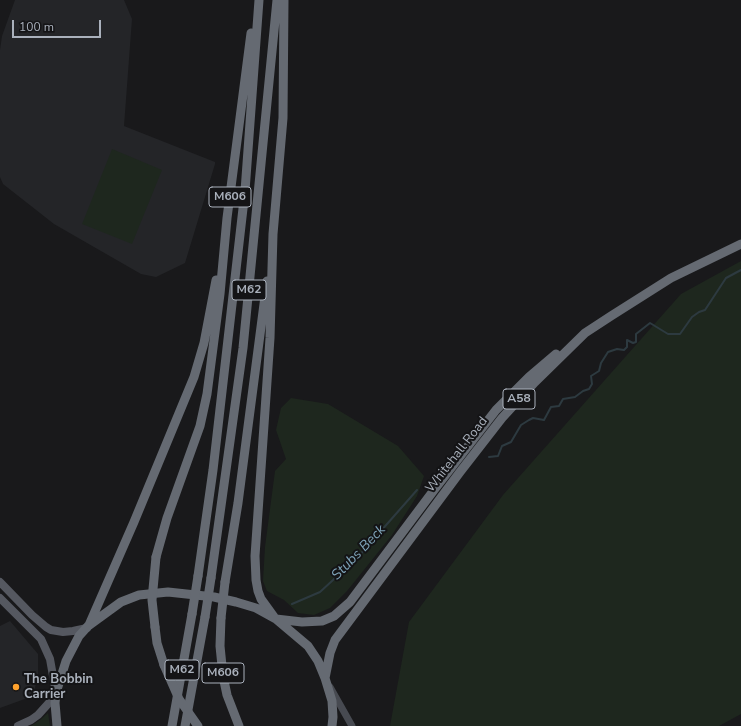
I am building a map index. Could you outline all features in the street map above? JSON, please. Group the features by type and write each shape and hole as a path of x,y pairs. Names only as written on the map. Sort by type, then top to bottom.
{"highway":[{"name":"M606","path":"198,726 179,699 164,665 154,627 152,600 156,557 167,518 200,426 207,394 220,294 227,218 255,0"},
{"name":"M62","path":"172,726 192,614 213,470 245,191 259,0"},
{"name":"M62","path":"186,726 211,578 243,348 277,0"},
{"name":"M606","path":"239,726 227,695 220,646 220,618 238,504 273,234 283,118 284,0"},
{"path":"88,627 134,522 194,377 204,343 227,218"},
{"path":"273,234 270,338 255,571 257,586 261,598 275,618"},
{"name":"Whitehall Road","path":"326,680 330,653 335,640 432,508 502,418 535,382 585,333 671,278 741,244"},
{"name":"A58","path":"275,618 302,622 322,620 334,616 346,606 358,593 434,490 496,410 558,352 585,333"},
{"path":"57,726 55,711 56,694 69,652 79,636 88,627 121,602 140,595 168,592 214,597 236,602 256,608 275,618 308,646 314,653 326,680 333,710 332,726"}],"main road":[{"path":"0,582 32,615 46,627 57,632 73,631 88,627"},
{"path":"0,598 41,639 50,659 56,694 38,715 18,726"}],"street":[{"path":"326,680 352,726"}],"shaded area":[{"path":"15,0 124,0 132,19 124,126 215,162 185,263 156,277 141,274 54,224 3,184 0,177 0,50 2,36"},
{"path":"112,149 162,170 132,244 82,224"},
{"path":"741,261 741,714 719,726 390,726 409,622 503,495 681,294"},
{"path":"291,398 328,404 398,446 424,476 417,496 392,535 347,591 330,608 314,615 298,613 284,600 267,591 263,581 265,547 275,471 286,459 276,430 281,408"},
{"path":"10,621 38,654 38,675 33,696 0,708 0,626"},
{"path":"48,713 50,726 31,726 40,720"}],"waterway":[{"name":"Stubs Beck","path":"489,457 498,456 502,446 511,442 521,425 533,418 544,420 551,407 559,406 563,399 575,397 583,391 589,389 592,384 591,376 599,371 601,363 608,352 617,349 624,350 627,347 627,340 633,343 636,342 636,334 650,323 668,334 680,334 692,317 705,310 726,278 741,270"},
{"name":"Stubs Beck","path":"292,604 320,592 358,557 417,490"}],"place":[{"name":"The Bobbin Carrier","path":"16,687"}]}
